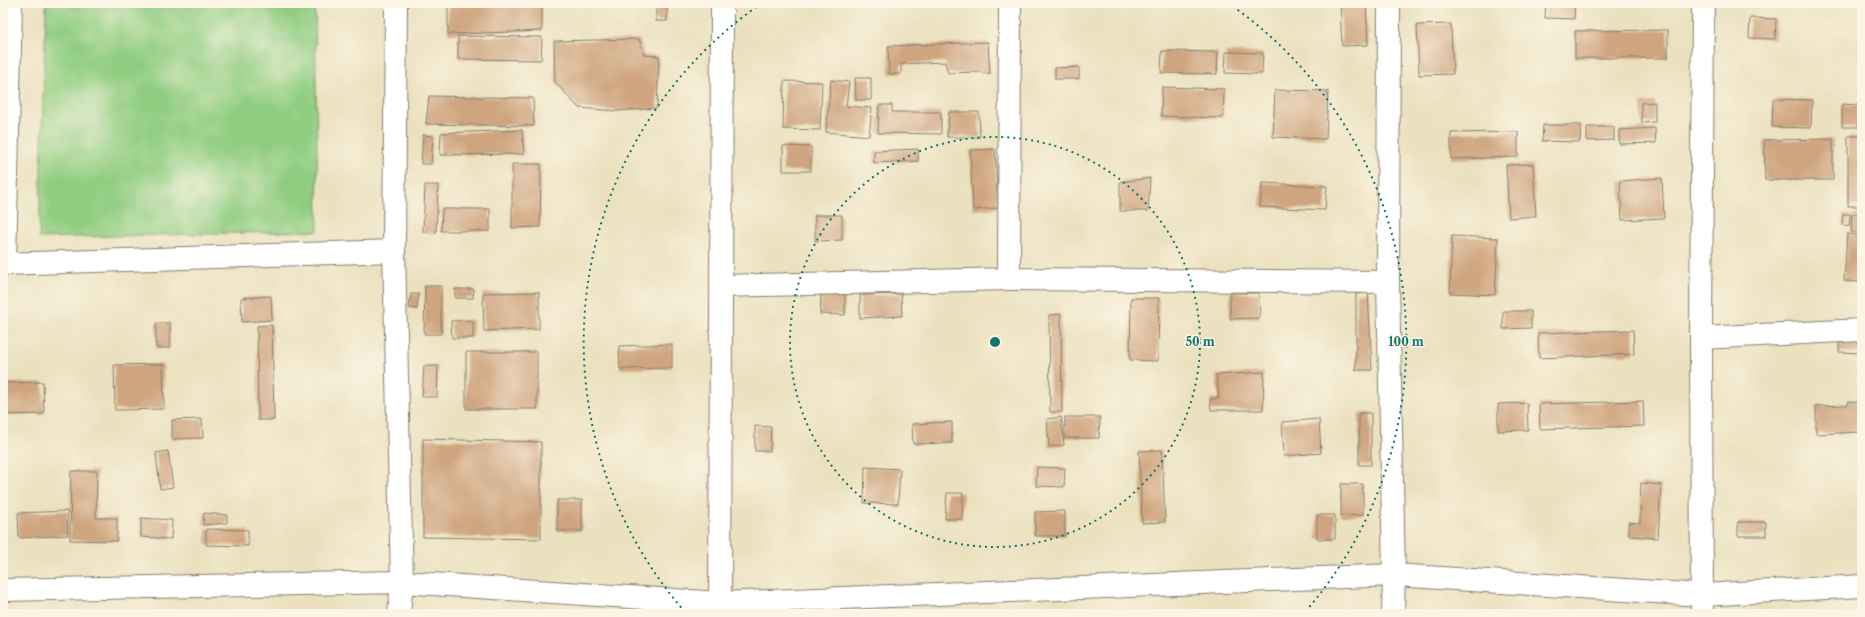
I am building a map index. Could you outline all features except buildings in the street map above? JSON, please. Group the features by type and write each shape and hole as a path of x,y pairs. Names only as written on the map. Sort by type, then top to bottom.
{"street":[{"path":"11,3 4,264 394,251"},
{"path":"396,3 394,251 402,582 399,614"},
{"path":"720,608 722,3"},
{"path":"1009,279 1010,3"},
{"path":"1389,3 1388,282 1394,575 1393,614"},
{"path":"1702,605 1701,338 1703,3"},
{"path":"721,286 1009,279 1388,282"},
{"path":"1701,338 1862,330"},
{"path":"3,590 402,582 720,608 1394,575 1702,605 1862,586"}],"green space":[{"path":"46,3 315,3 318,231 39,238"}]}
